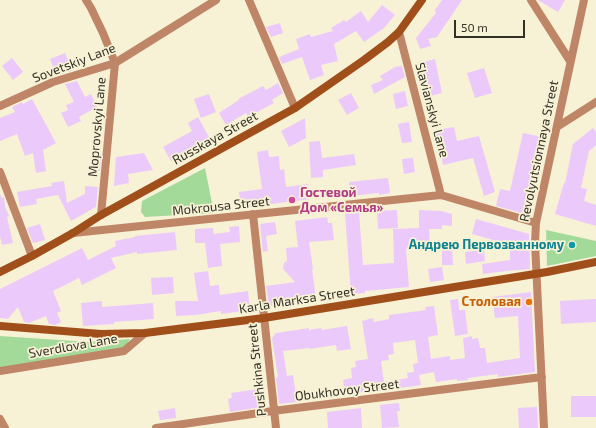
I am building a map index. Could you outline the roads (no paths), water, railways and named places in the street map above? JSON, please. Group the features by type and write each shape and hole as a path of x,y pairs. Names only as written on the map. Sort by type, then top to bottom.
{"main road":[{"name":"Russkaya Street","path":"0,272 73,234 101,215 295,108 388,42 399,32 422,0"},
{"name":"Karla Marksa Street","path":"0,326 102,334 145,334 264,318 537,274 596,262"}],"street":[{"name":"Moprovskyi Lane","path":"86,0 100,27 115,63 101,215"},
{"name":"Sovetskiy Lane","path":"0,106 53,82 115,63 216,0"},
{"path":"249,0 295,108"},
{"path":"531,0 570,61"},
{"name":"Revolyutsionnaya Street","path":"544,428 535,243 536,223 584,0"},
{"name":"Slavianskyi Lane","path":"399,32 441,195"},
{"path":"556,127 596,102"},
{"path":"0,172 32,256"},
{"name":"Mokrousa Street","path":"73,234 441,195 536,223"},
{"name":"Pushkina Street","path":"253,214 276,428"},
{"name":"Sverdlova Lane","path":"0,372 38,364 124,351 145,334"},
{"name":"Obukhovoy Street","path":"156,428 273,411 542,378"},
{"path":"0,419 5,428"}],"place":[{"name":"Гостевой Дом «Семья»","path":"292,200"},
{"name":"Андрею Первозванному","path":"572,245"},
{"name":"Столовая","path":"529,302"}]}
